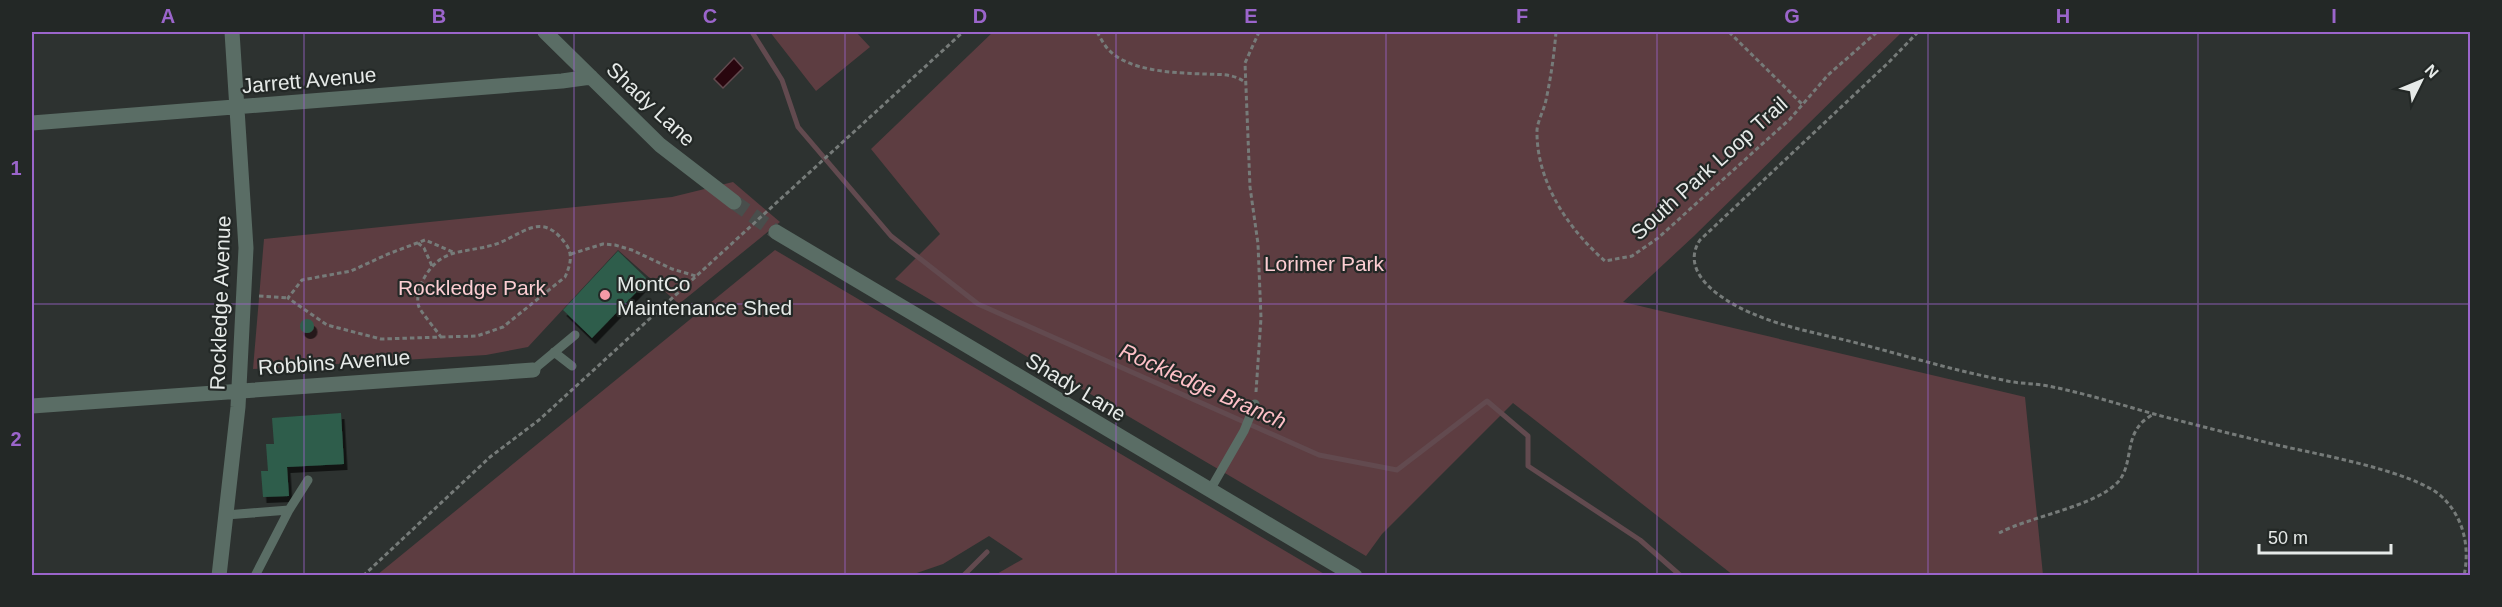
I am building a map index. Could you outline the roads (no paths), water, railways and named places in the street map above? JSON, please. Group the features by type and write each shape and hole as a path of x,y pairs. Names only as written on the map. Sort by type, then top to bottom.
{"street":[{"name":"Rockledge Avenue","path":"219,576 238,390 246,248 239,107 232,32"},
{"name":"Shady Lane","path":"545,32 660,145 734,202"},
{"name":"Jarrett Avenue","path":"32,123 591,77"},
{"name":"Shady Lane","path":"776,232 1355,576"},
{"name":"Robbins Avenue","path":"32,406 532,370"}],"lane":[{"path":"532,370 575,335"},
{"path":"555,352 572,366"},
{"path":"1210,490 1244,431 1255,404"},
{"path":"255,576 289,510 308,480"},
{"path":"226,515 289,510"}],"waterway":[{"name":"Rockledge Branch","path":"752,32 782,80 798,127 891,236 978,304 1319,455 1397,470 1487,401 1528,436 1528,466 1640,540 1681,576"},
{"path":"963,576 987,552"}],"tunnel":[{"path":"734,202 776,232"}],"place":[{"name":"MontCo Maintenance Shed","path":"605,295"}],"park label":[{"name":"Lorimer Park","path":"1324,263"},
{"name":"Rockledge Park","path":"472,287"}]}
